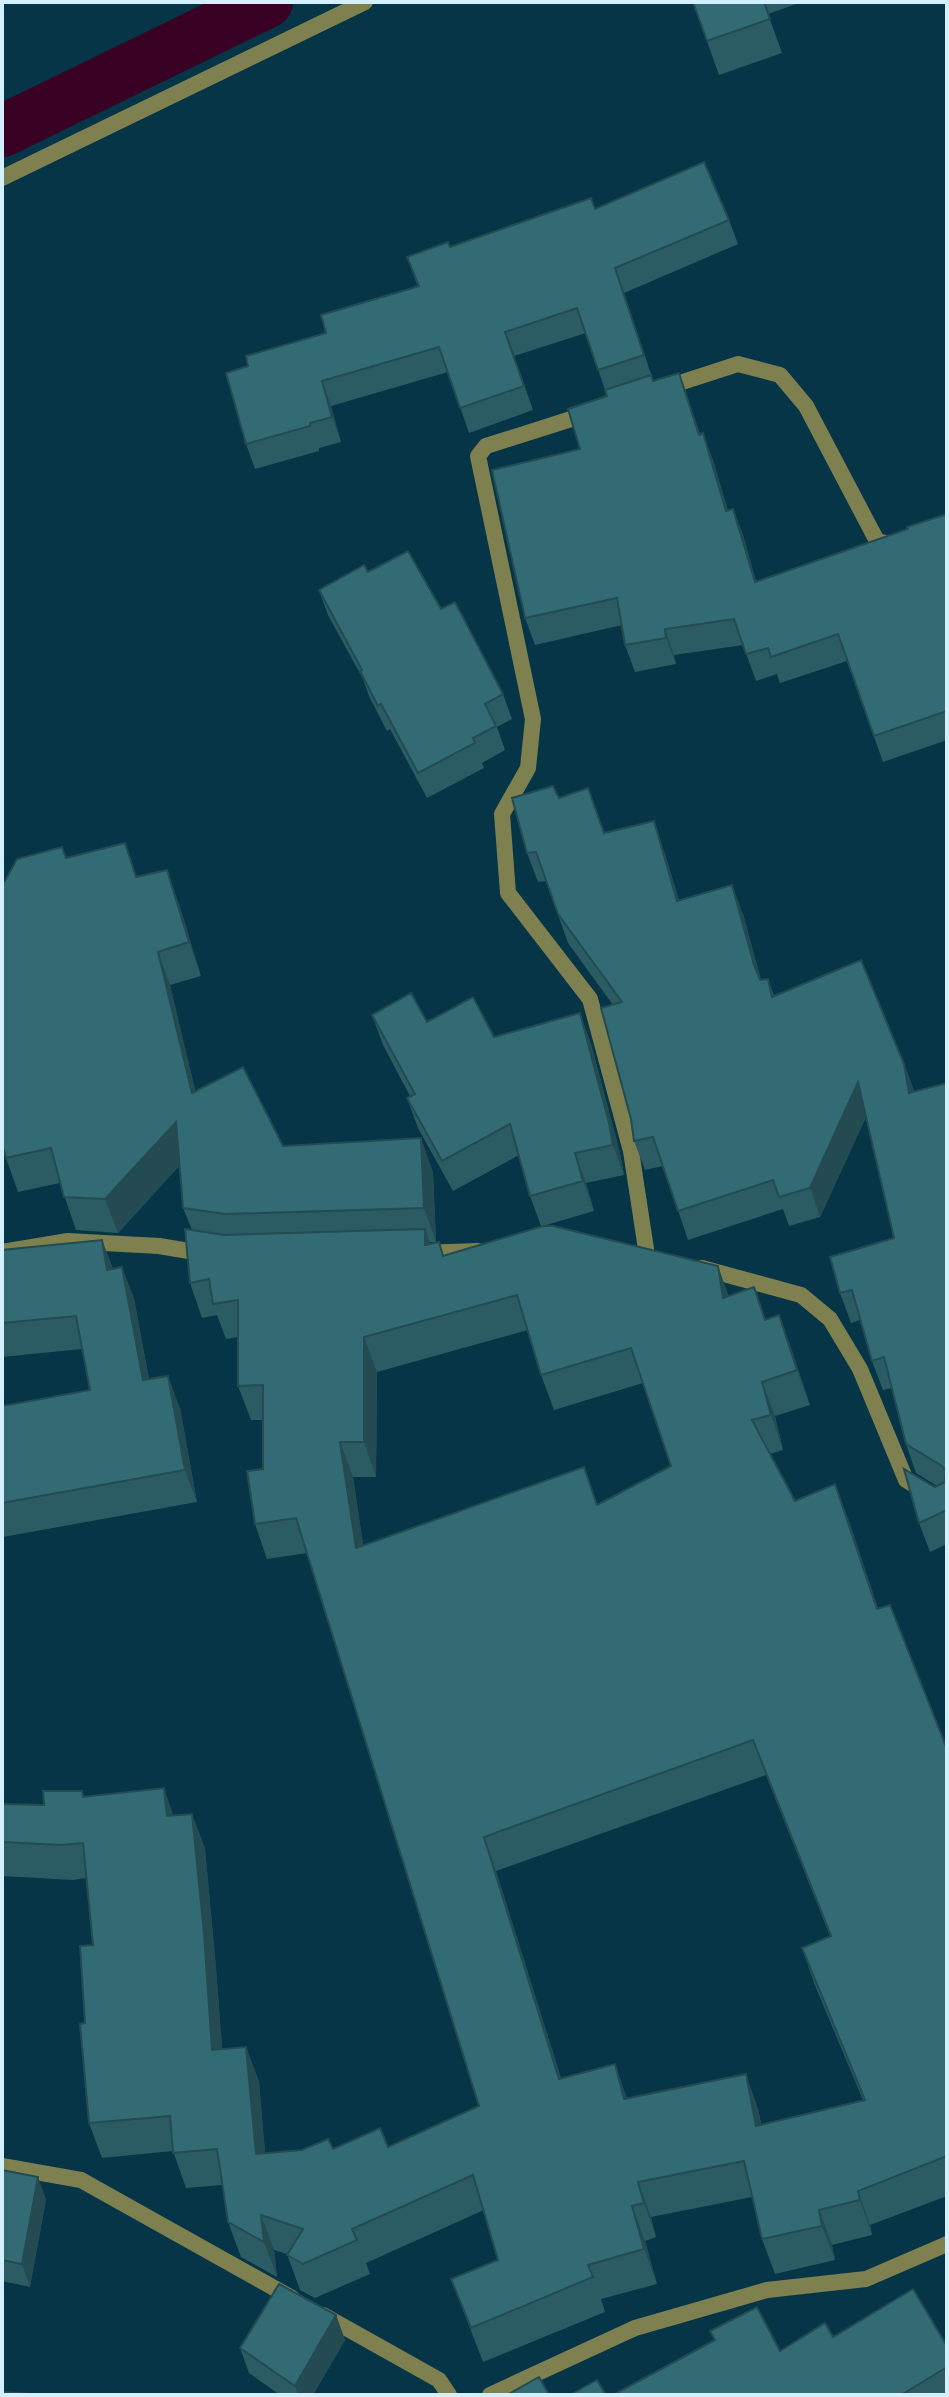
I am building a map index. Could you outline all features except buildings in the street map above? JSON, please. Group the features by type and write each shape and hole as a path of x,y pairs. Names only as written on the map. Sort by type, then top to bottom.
{"street":[{"path":"2,178 365,2"},
{"path":"649,393 738,364 780,375 806,406 877,541 890,544 919,535"},
{"path":"604,408 486,446 478,456 533,719 528,768 502,814 508,893 590,999 631,1151 646,1250"},
{"path":"2,1252 68,1241 159,1246 220,1256"},
{"path":"406,1253 499,1251"},
{"path":"688,1263 801,1295 830,1319 860,1369 906,1480 947,1505"},
{"path":"2,2166 81,2180 439,2380 449,2395"},
{"path":"490,2395 635,2328 767,2290 866,2279 947,2244"}],"waterway":[{"path":"2,131 267,2"}]}
